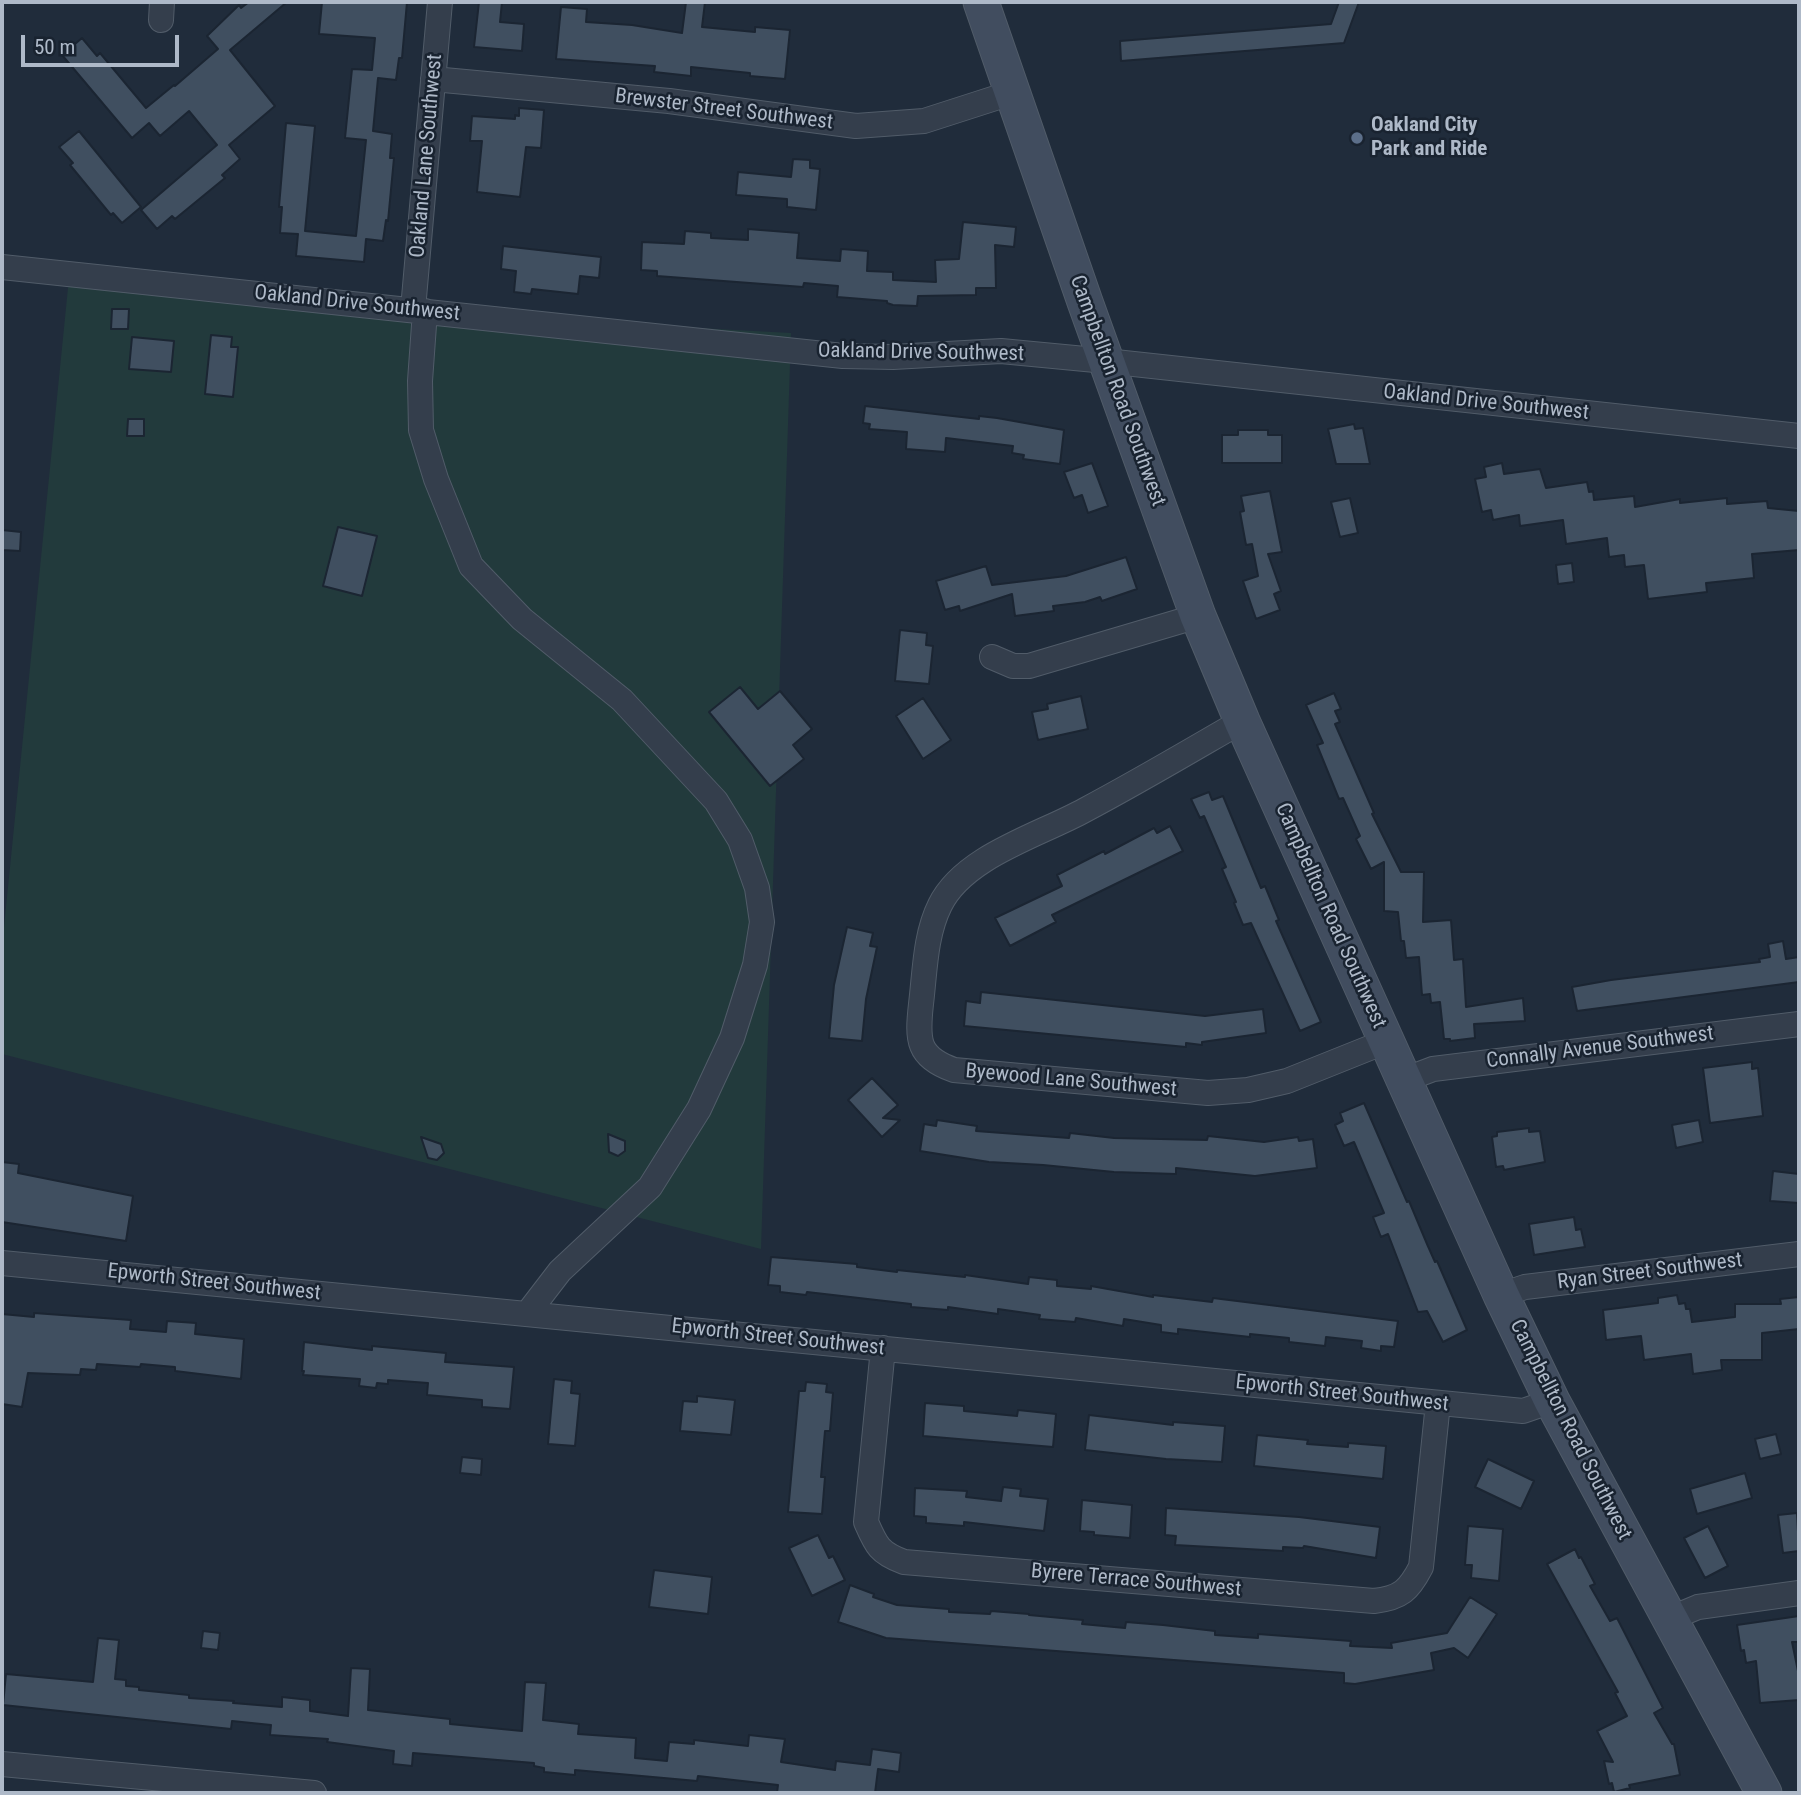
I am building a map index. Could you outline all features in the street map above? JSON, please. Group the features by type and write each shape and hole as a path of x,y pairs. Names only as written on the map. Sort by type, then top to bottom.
{"main road":[{"name":"Campbellton Road Southwest","path":"981,2 1198,616 1242,721 1501,1295 1552,1401 1765,1793"}],"street":[{"name":"Oakland Lane Southwest","path":"440,2 419,310 421,430 436,480 471,566 522,619 622,700 716,801 740,840 757,888 762,922 755,965 732,1038 699,1110 650,1187 560,1271 527,1314"},
{"name":"Brewster Street Southwest","path":"433,79 669,102 856,126 924,121 1011,93"},
{"name":"Oakland Drive Southwest","path":"2,267 843,356 893,357 1001,351 1106,360 1799,436"},
{"path":"992,657 1013,666 1029,666 1198,616"},
{"name":"Byewood Lane Southwest","path":"1242,721 1083,811 983,861 957,880 940,903 930,932 919,1026 923,1049 935,1063 954,1070 1208,1093 1248,1090 1287,1081 1387,1041"},
{"name":"Connally Avenue Southwest","path":"1404,1080 1433,1069 1799,1024"},
{"name":"Ryan Street Southwest","path":"1501,1295 1525,1287 1799,1254"},
{"name":"Epworth Street Southwest","path":"2,1263 1523,1411 1552,1401"},
{"name":"Byrere Terrace Southwest","path":"883,1349 866,1522 877,1547 889,1557 904,1562 1374,1601 1390,1599 1410,1587 1421,1567 1438,1403"},
{"path":"1669,1619 1698,1607 1799,1594"},
{"path":"2,1764 314,1793"}],"green space":[{"path":"69,278 400,312 791,333 761,1249 2,1054 2,947"}],"building":[{"path":"249,2 287,2 230,50 275,106 229,145 240,159 222,175 225,178 175,219 172,216 157,229 141,210 217,145 189,111 160,136 149,123 132,138 62,55 82,38 97,56 100,53 146,108 218,49 207,36 239,5 241,8"},
{"path":"322,2 407,2 402,58 399,58 396,80 378,78 373,131 392,134 390,158 394,158 388,221 386,220 383,241 366,239 364,262 296,256 298,234 280,233 282,207 279,207 286,123 315,126 305,231 356,236 366,140 345,138 352,69 372,70 375,38 319,34"},
{"path":"479,2 502,2 500,22 524,24 522,51 474,47"},
{"path":"686,2 705,2 702,27 755,32 755,27 790,30 785,79 691,67 691,76 654,72 655,66 556,59 561,7 587,9 586,22 632,25 682,33"},
{"path":"1339,2 1359,2 1344,43 1121,61 1120,41 1331,24"},
{"path":"519,108 544,110 541,148 526,147 520,197 477,192 482,141 470,141 472,116 515,119 515,115 519,116"},
{"path":"79,131 141,207 122,223 113,213 111,215 70,165 73,163 59,147"},
{"path":"793,159 810,160 810,168 820,169 816,210 787,207 787,199 736,195 738,172 791,177"},
{"path":"963,222 1016,227 1014,247 995,245 996,288 976,288 976,295 918,296 917,306 837,297 838,286 804,283 803,287 657,276 657,271 641,270 642,242 684,244 685,231 711,233 711,238 748,240 748,229 799,233 797,258 840,261 841,249 868,251 867,271 893,272 893,280 936,282 935,260 959,259"},
{"path":"503,246 601,257 599,278 580,276 578,294 532,289 531,294 514,292 516,271 501,269"},
{"path":"112,309 129,309 128,329 111,329"},
{"path":"211,335 232,337 231,347 238,347 233,397 205,394"},
{"path":"132,337 174,341 171,372 129,369"},
{"path":"865,406 979,419 979,416 997,418 1064,430 1060,464 1023,459 1024,455 1012,453 1013,446 946,438 945,452 906,449 907,432 869,429 870,424 863,423"},
{"path":"128,419 144,419 144,436 127,436"},
{"path":"1354,424 1355,429 1363,428 1370,464 1336,464 1328,429"},
{"path":"1238,430 1268,430 1268,435 1282,435 1282,463 1222,463 1222,435 1238,435"},
{"path":"1092,463 1108,506 1088,513 1082,495 1074,498 1064,472"},
{"path":"1502,463 1504,474 1540,469 1546,488 1587,482 1589,492 1593,491 1594,500 1634,496 1635,507 1680,499 1680,503 1727,498 1727,504 1767,501 1768,508 1799,511 1799,550 1752,554 1754,578 1706,583 1707,592 1648,599 1644,565 1625,567 1624,555 1609,557 1607,538 1566,544 1563,520 1520,526 1519,515 1493,520 1491,510 1482,512 1475,479 1486,477 1484,467"},
{"path":"1270,491 1282,552 1268,554 1281,591 1274,594 1280,610 1256,619 1243,581 1258,576 1252,544 1246,545 1240,512 1244,511 1241,496"},
{"path":"1350,498 1358,533 1340,537 1331,502"},
{"path":"338,527 377,536 362,596 323,586"},
{"path":"2,530 21,532 20,551 2,550"},
{"path":"1126,557 1137,589 1102,601 1100,597 1053,606 1054,611 1015,616 1012,594 960,611 959,606 945,610 936,581 986,566 992,585 1066,576"},
{"path":"1572,563 1574,582 1558,584 1556,565"},
{"path":"900,630 927,633 926,645 933,646 929,684 895,681"},
{"path":"740,687 758,709 780,691 812,729 793,745 804,759 770,786 709,712"},
{"path":"1334,693 1341,709 1335,711 1340,722 1335,724 1374,813 1372,814 1401,872 1424,872 1423,922 1451,920 1454,960 1463,959 1466,1007 1523,998 1525,1021 1474,1024 1475,1038 1450,1041 1444,1039 1440,1002 1431,1003 1430,994 1422,995 1419,957 1406,958 1398,912 1384,911 1384,862 1371,869 1356,839 1360,836 1343,798 1339,799 1317,745 1323,743 1306,705"},
{"path":"1081,696 1088,729 1038,740 1032,712 1048,709 1047,704"},
{"path":"923,698 951,740 923,759 896,716"},
{"path":"1209,792 1212,800 1223,796 1261,888 1265,886 1279,920 1276,921 1321,1022 1300,1031 1251,923 1243,925 1222,869 1226,867 1204,816 1200,818 1191,799"},
{"path":"1170,826 1183,851 1052,915 1056,922 1010,946 995,918 1062,886 1057,875 1154,828 1157,833"},
{"path":"847,927 873,933 870,946 877,947 866,999 862,1041 829,1038 834,985"},
{"path":"1783,941 1786,959 1799,957 1799,982 1577,1011 1572,987 1760,962 1759,959 1770,957 1768,944"},
{"path":"981,992 1205,1016 1263,1009 1266,1033 1202,1042 1202,1045 1186,1043 1186,1047 964,1026 966,1001 980,1003"},
{"path":"1752,1062 1752,1069 1758,1068 1763,1116 1710,1123 1703,1068"},
{"path":"872,1078 898,1105 883,1118 900,1120 882,1137 848,1100"},
{"path":"1364,1103 1467,1330 1443,1342 1427,1311 1418,1312 1388,1234 1381,1237 1373,1217 1384,1213 1354,1142 1344,1146 1335,1125 1343,1121 1340,1113"},
{"path":"937,1120 977,1126 976,1131 1069,1138 1070,1133 1114,1138 1207,1140 1208,1136 1264,1142 1298,1137 1299,1141 1313,1139 1317,1168 1255,1176 1176,1168 1176,1174 1114,1172 989,1162 920,1151 924,1124 936,1126"},
{"path":"1699,1120 1703,1142 1676,1148 1672,1125"},
{"path":"1529,1128 1529,1132 1540,1131 1545,1162 1504,1170 1503,1166 1496,1167 1492,1137 1497,1136 1497,1132"},
{"path":"608,1134 625,1141 625,1151 618,1156 609,1152"},
{"path":"421,1137 441,1144 444,1153 437,1160 428,1158"},
{"path":"2,1162 19,1164 18,1173 133,1196 126,1241 2,1222"},
{"path":"1773,1171 1799,1174 1799,1203 1770,1201"},
{"path":"1574,1217 1576,1230 1581,1229 1585,1247 1534,1255 1529,1224"},
{"path":"771,1257 857,1264 857,1267 897,1272 965,1275 1028,1284 1029,1277 1057,1280 1057,1286 1091,1289 1091,1286 1153,1297 1212,1302 1213,1298 1398,1321 1394,1347 1381,1346 1381,1351 1361,1348 1362,1341 1326,1337 1325,1346 1289,1342 1289,1338 1250,1334 1250,1337 1178,1329 1178,1334 1161,1332 1161,1325 1124,1319 1123,1326 1076,1318 1075,1322 1039,1319 1040,1315 998,1309 998,1314 948,1307 948,1310 911,1307 911,1304 807,1292 806,1295 780,1292 780,1286 768,1285"},
{"path":"1677,1295 1679,1304 1685,1303 1686,1309 1690,1309 1692,1322 1735,1317 1735,1304 1781,1304 1780,1299 1799,1297 1799,1329 1762,1333 1762,1360 1721,1360 1722,1370 1693,1374 1691,1354 1644,1360 1641,1336 1606,1340 1603,1310 1658,1303 1658,1298"},
{"path":"34,1313 131,1320 130,1329 166,1332 167,1321 196,1323 195,1334 244,1339 241,1379 175,1371 175,1367 97,1364 96,1370 81,1369 80,1375 28,1373 22,1407 2,1404 2,1314 34,1317"},
{"path":"304,1342 372,1350 372,1346 446,1353 445,1362 514,1367 510,1409 482,1407 482,1400 427,1395 428,1383 388,1380 388,1384 377,1383 376,1388 359,1386 360,1379 303,1375"},
{"path":"554,1379 572,1381 571,1393 580,1394 575,1446 548,1444"},
{"path":"806,1382 827,1384 826,1392 833,1393 830,1431 825,1431 821,1477 825,1477 822,1514 788,1512 799,1391 805,1391"},
{"path":"697,1396 735,1400 731,1435 680,1431 683,1401 697,1402"},
{"path":"925,1403 964,1406 964,1411 1017,1416 1018,1410 1056,1414 1053,1447 923,1436"},
{"path":"1089,1415 1173,1425 1173,1422 1225,1426 1222,1462 1085,1450"},
{"path":"1776,1434 1781,1454 1760,1459 1755,1439"},
{"path":"1257,1435 1308,1440 1307,1444 1386,1446 1383,1479 1254,1466"},
{"path":"462,1457 482,1459 481,1475 460,1473"},
{"path":"1488,1459 1534,1481 1521,1509 1475,1487"},
{"path":"1745,1473 1752,1498 1697,1514 1690,1489"},
{"path":"1003,1487 1021,1489 1020,1496 1048,1499 1044,1531 964,1522 964,1526 926,1523 926,1517 914,1516 915,1488 967,1491 966,1497 1001,1501"},
{"path":"1082,1500 1132,1505 1130,1538 1080,1531"},
{"path":"1166,1508 1299,1517 1380,1527 1376,1558 1304,1546 1283,1547 1283,1551 1175,1545 1176,1536 1165,1535"},
{"path":"1797,1513 1799,1551 1783,1553 1778,1515"},
{"path":"1468,1526 1503,1529 1499,1581 1471,1578 1472,1565 1465,1565"},
{"path":"1708,1526 1728,1566 1705,1578 1684,1538"},
{"path":"818,1535 829,1558 833,1556 845,1580 812,1596 789,1548"},
{"path":"1575,1549 1595,1584 1590,1586 1610,1621 1617,1618 1663,1708 1654,1713 1674,1744 1680,1775 1629,1785 1630,1788 1614,1792 1612,1783 1609,1784 1604,1761 1613,1762 1597,1731 1627,1716 1615,1693 1618,1692 1547,1564"},
{"path":"654,1570 712,1577 708,1614 649,1607"},
{"path":"850,1585 897,1605 949,1609 949,1612 1029,1614 1083,1620 1082,1624 1125,1628 1126,1622 1215,1631 1215,1635 1258,1638 1258,1634 1351,1641 1350,1646 1392,1648 1391,1643 1447,1633 1470,1597 1497,1614 1468,1658 1454,1648 1431,1653 1434,1670 1355,1684 1344,1683 1344,1673 886,1638 838,1622"},
{"path":"1799,1616 1799,1642 1792,1642 1799,1676 1799,1700 1760,1703 1756,1661 1746,1663 1737,1625"},
{"path":"203,1631 220,1633 218,1650 201,1648"},
{"path":"98,1638 119,1640 115,1679 126,1680 126,1686 139,1687 139,1690 282,1707 282,1697 310,1700 310,1711 348,1716 351,1668 370,1669 368,1710 450,1719 450,1724 522,1731 525,1682 546,1683 543,1720 579,1724 578,1734 636,1738 635,1758 667,1761 669,1742 694,1744 694,1740 748,1746 749,1735 785,1739 781,1762 835,1770 836,1761 870,1765 872,1749 901,1753 899,1772 878,1769 875,1793 777,1793 778,1785 698,1776 697,1781 575,1770 575,1775 544,1772 544,1768 534,1766 534,1763 413,1753 412,1766 393,1764 394,1751 327,1742 328,1739 270,1735 271,1725 232,1721 231,1729 3,1705 6,1674 93,1682"}],"place":[{"name":"Oakland City Park and Ride","path":"1357,138"}]}
